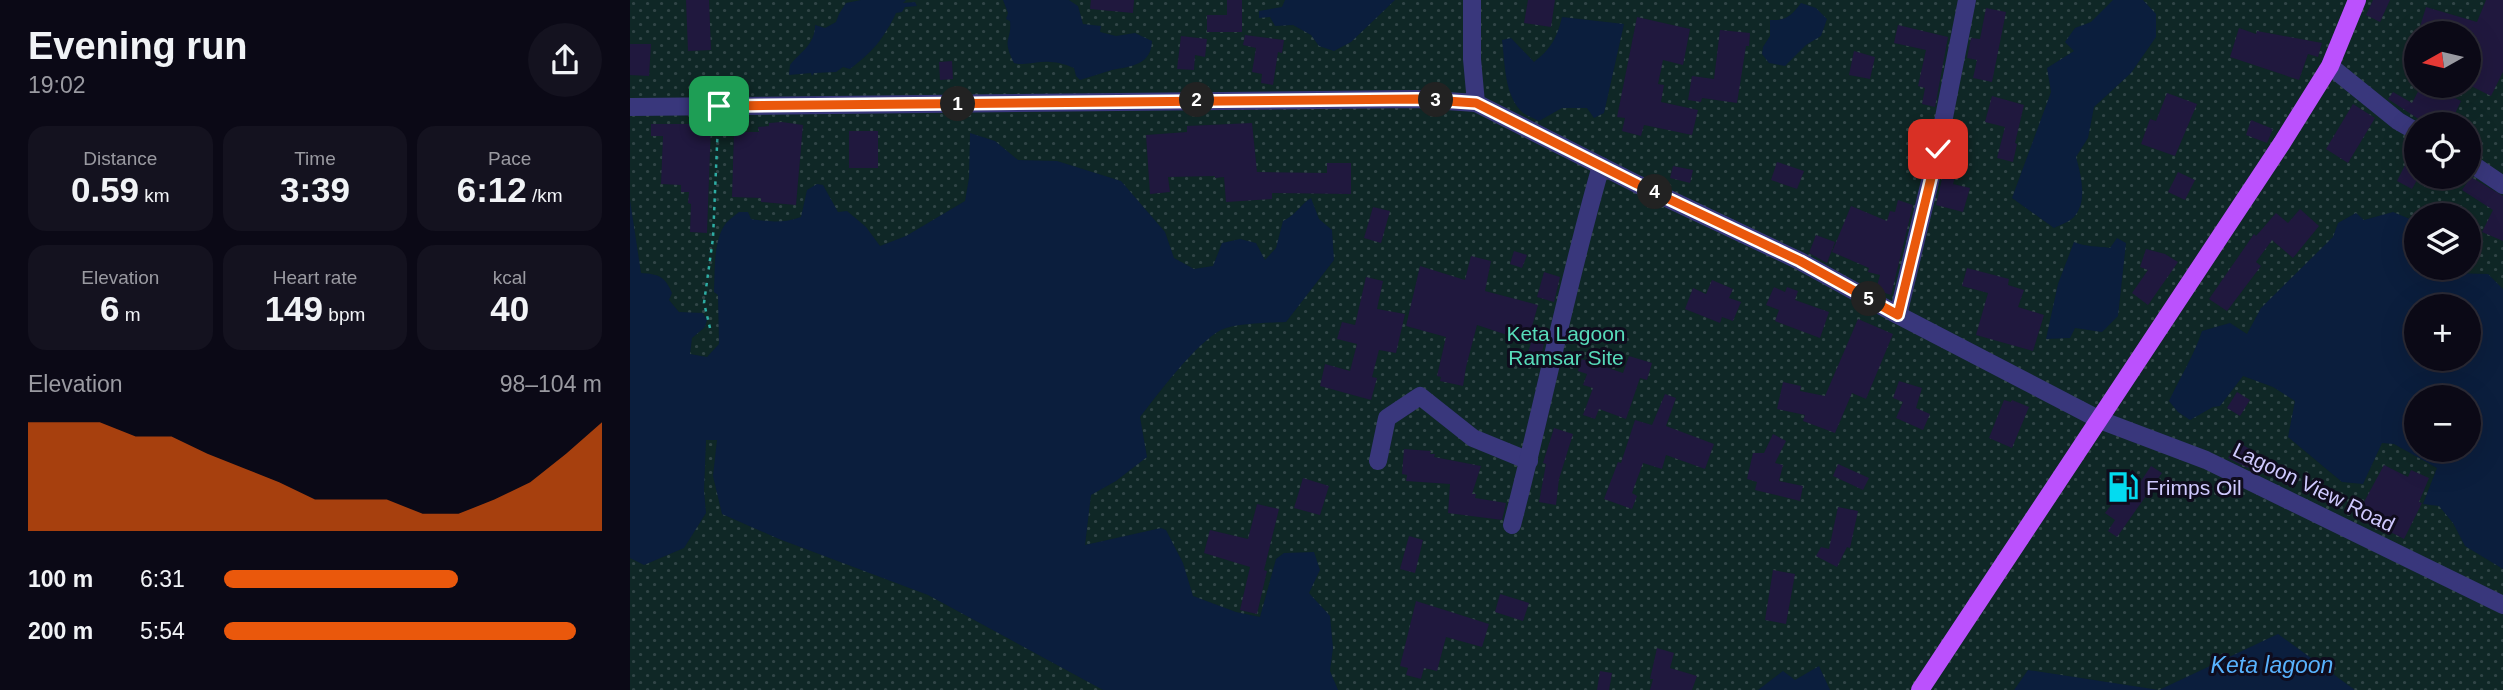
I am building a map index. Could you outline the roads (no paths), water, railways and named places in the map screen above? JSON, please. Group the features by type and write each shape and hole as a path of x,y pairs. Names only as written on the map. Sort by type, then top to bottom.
{"main road":[{"path":"1920,690 2282,143 2330,66 2357,0"}],"street":[{"path":"630,107 1417,99 1476,103 1472,59 1472,0"},
{"path":"1898,315 1938,149 1968,0"},
{"path":"2330,66 2404,124"},
{"name":"Lagoon View Road","path":"1476,103 1800,261 2100,420 2206,460 2503,605"},
{"path":"1512,525 1580,238 1601,166"},
{"path":"2481,170 2503,185"},
{"path":"1378,461 1387,418 1420,396 1473,438 1529,461"}],"water":[{"path":"861,0 906,0 903,3 915,2 917,6 905,7 902,12 896,13 877,44 850,69 843,67 836,72 814,73 812,76 811,73 789,75 790,65 813,38 815,25 825,28 836,22 846,3"},
{"path":"1003,0 1069,0 1078,6 1083,24 1101,26 1100,32 1116,36 1135,33 1152,41 1151,49 1139,63 1080,80 1074,68 1062,64 1014,63 1008,44 1010,21 1006,19 1008,13"},
{"path":"1285,0 1395,0 1351,42 1334,51 1319,46 1311,35 1293,25 1275,26 1270,17 1259,18 1259,11 1282,7"},
{"path":"2113,0 2143,0 2156,14 2156,37 2131,73 2094,107 2088,138 2076,157 2082,188 2081,204 2074,217 2054,228 2012,198 2051,92 2047,68 2074,51 2065,42 2075,28 2091,22"},
{"path":"1801,3 1816,8 1827,19 1821,36 1806,45 1785,66 1769,63 1762,54 1770,36 1770,20 1788,17"},
{"path":"1562,17 1624,24 1604,113 1594,118 1587,108 1562,108 1539,121 1522,112 1511,95 1502,40 1511,38 1534,62 1552,42"},
{"path":"970,133 995,141 1018,160 1057,161 1121,181 1165,232 1174,258 1194,269 1213,266 1222,243 1240,239 1256,243 1265,260 1276,248 1283,221 1311,198 1319,219 1332,230 1334,260 1286,322 1244,325 1221,330 1200,346 1178,370 1140,417 1147,457 1116,481 1091,495 1085,545 1161,528 1166,530 1183,563 1193,596 1236,612 1260,617 1276,559 1284,553 1314,552 1320,570 1309,593 1330,616 1333,648 1330,671 1338,690 1103,690 928,595 779,539 722,514 713,476 717,440 706,440 706,513 684,548 644,565 630,558 630,200 641,273 664,279 672,293 669,300 679,312 703,313 707,320 705,327 692,338 690,354 707,357 719,344 718,295 714,292 716,256 719,238 726,223 739,212 748,212 751,219 764,221 801,217 807,190 817,184 823,185 838,212 847,211 866,227 880,246 906,236 965,201 969,178"},
{"path":"2393,212 2404,217 2404,280 2481,280 2481,274 2488,274 2503,289 2503,569 2465,546 2453,523 2439,506 2423,504 2437,468 2426,462 2481,462 2481,385 2404,385 2404,450 2394,444 2382,443 2363,484 2342,482 2288,437 2295,401 2273,387 2243,376 2220,406 2190,420 2178,412 2169,401 2202,331 2230,323 2247,334 2261,308 2333,237 2338,223 2356,213 2364,220"},
{"path":"2117,238 2126,243 2118,316 2102,332 2075,328 2070,338 2046,339 2058,284 2074,242 2110,248"},
{"name":"Keta lagoon","path":"2278,634 2355,690 2159,690"},
{"path":"1819,666 1830,690 1758,690 1783,671 1795,680"},
{"path":"2028,670 2159,690 2014,690"}],"place":[{"name":"Frimps Oil","path":"2123,487"}],"park label":[{"name":"Keta Lagoon Ramsar Site","path":"1566,345"}]}
